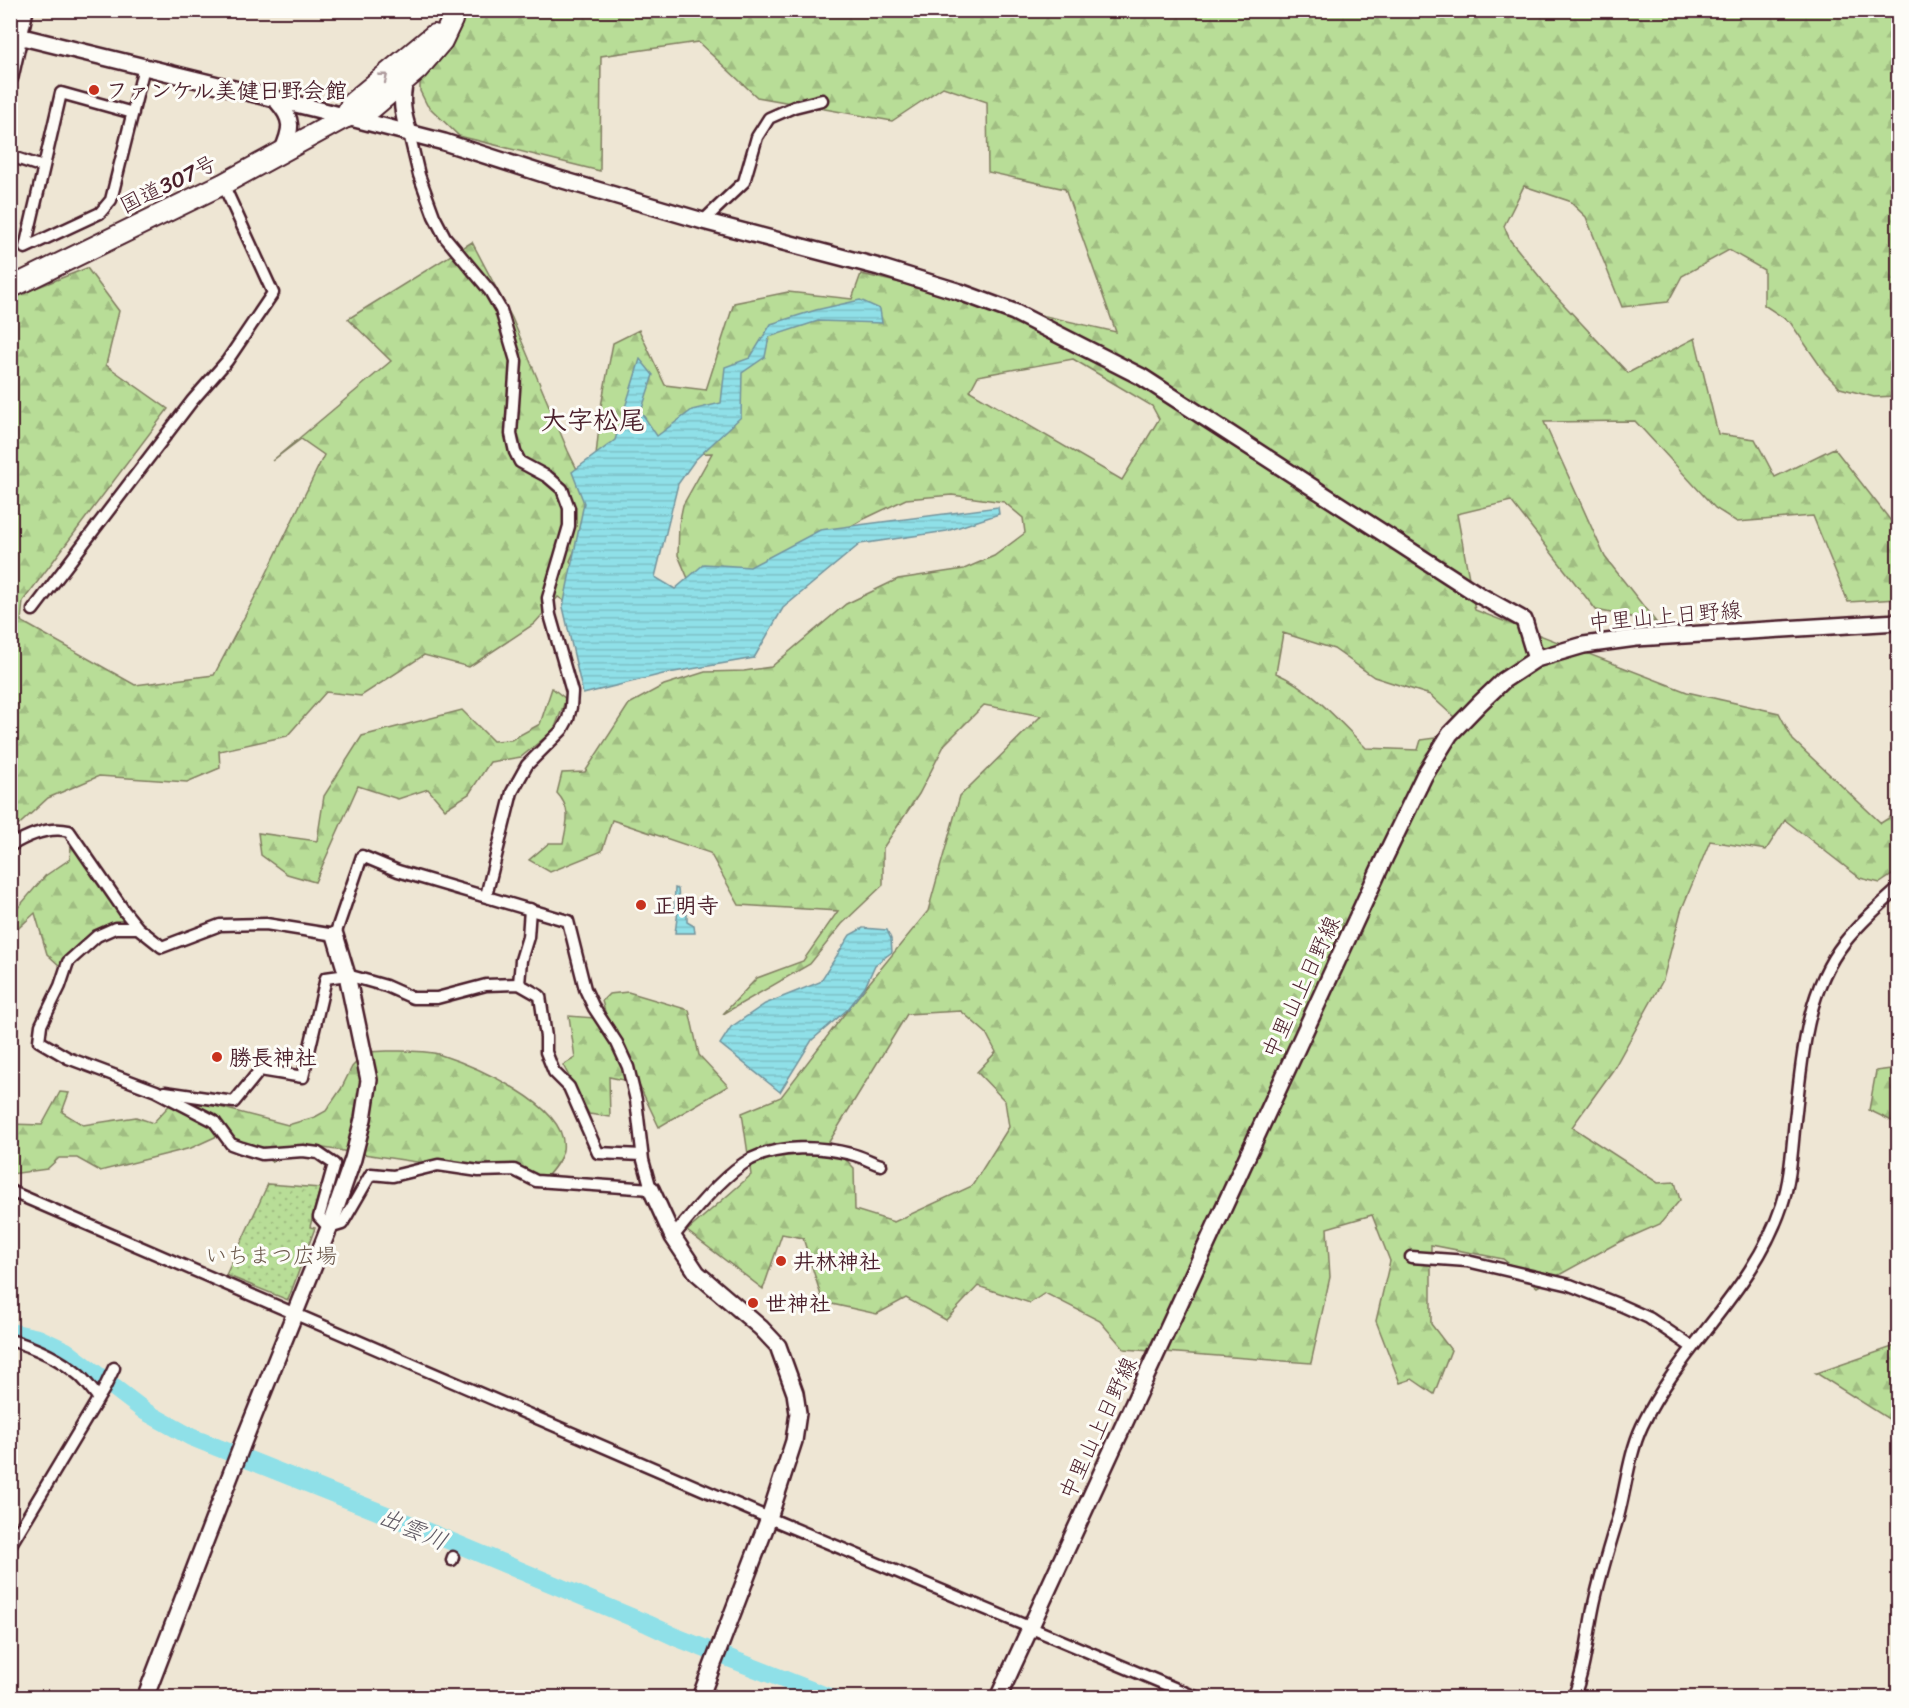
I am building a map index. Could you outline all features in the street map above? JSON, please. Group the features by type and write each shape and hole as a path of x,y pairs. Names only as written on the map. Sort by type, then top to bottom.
{"highway":[{"name":"国道307号","path":"10,288 223,184 344,118 372,108 418,69 442,41 456,15"},
{"name":"国道307号","path":"344,118 352,103 456,15"}],"street":[{"path":"10,77 15,35 25,10"},
{"path":"15,35 410,134 703,221 879,267 960,292 1014,312 1142,377 1479,595 1524,620 1536,659"},
{"path":"133,113 61,93 25,248 100,213 111,200 133,113 144,67"},
{"path":"405,81 402,111 410,134 419,176 434,216 445,237 490,291 501,310 516,361 510,434 515,452 520,462 548,477 562,489 569,508 569,526 548,598 550,615 572,692 572,707 562,730 527,765 512,792 486,896"},
{"path":"703,221 744,182 757,136 769,118 822,100"},
{"path":"277,101 289,117 291,127 282,152"},
{"path":"10,156 43,167"},
{"path":"33,610 192,401 227,361 273,293 223,184"},
{"name":"中里山上日野線","path":"998,1698 1380,868 1424,776 1450,734 1504,681 1536,659 1584,645 1636,638 1899,622"},
{"path":"10,846 44,830 57,828 69,831 138,928 162,946 220,925 266,924 335,935"},
{"path":"144,1698 329,1228 353,1159 363,1119 369,1080 347,975 335,935 362,856 398,870 568,921 585,989 594,1008 617,1043 628,1067 636,1100 642,1155 651,1189 673,1237 697,1273 761,1328 778,1346 788,1372 796,1404 796,1429 769,1518 700,1698"},
{"path":"1573,1698 1581,1673 1600,1578 1618,1516 1632,1454 1641,1428 1657,1396 1747,1277 1768,1241 1783,1203 1789,1171 1802,1056 1812,1008 1828,970 1843,944 1869,915 1899,889"},
{"path":"519,984 521,960 528,937 530,909"},
{"path":"138,928 115,928 97,936 68,962 60,986 41,1025 39,1041 68,1058 156,1091 214,1121 231,1144 262,1154 303,1151 318,1153 334,1164 319,1217 329,1228"},
{"path":"156,1091 234,1102 260,1070 303,1077 326,978 347,975 386,986 413,998 437,998 486,985 519,984 540,996 546,1052 554,1072 569,1088 598,1153 642,1155"},
{"path":"673,1237 693,1211 735,1170 751,1159 771,1152 832,1150 852,1154 881,1166"},
{"path":"329,1228 342,1224 371,1174 393,1176 438,1165 479,1171 514,1170 536,1181 651,1189"},
{"path":"10,1191 769,1518 1198,1698"},
{"path":"1411,1257 1467,1261 1570,1285 1648,1318 1692,1347"},
{"path":"10,1340 56,1359 101,1393"},
{"path":"10,1546 114,1368"}],"green space":[{"path":"466,11 1898,11 1898,396 1874,397 1840,388 1825,373 1790,322 1764,305 1764,270 1729,250 1682,276 1668,302 1622,307 1586,217 1569,201 1524,186 1504,226 1510,240 1551,291 1628,373 1695,338 1718,434 1755,439 1775,477 1834,448 1898,530 1898,599 1848,602 1813,516 1737,522 1715,508 1635,421 1544,422 1605,557 1656,622 1596,610 1511,501 1457,514 1475,610 1687,692 1779,713 1793,740 1881,823 1898,812 1898,871 1880,883 1860,878 1785,820 1766,850 1710,841 1681,911 1663,980 1613,1070 1572,1127 1658,1183 1675,1182 1680,1200 1660,1224 1619,1242 1537,1287 1503,1259 1431,1245 1431,1324 1451,1350 1434,1394 1412,1379 1400,1383 1376,1321 1390,1261 1372,1215 1327,1228 1330,1277 1311,1363 1124,1349 1100,1321 1045,1293 1030,1303 978,1286 946,1320 906,1298 877,1314 823,1302 803,1238 782,1234 763,1289 687,1231 751,1175 742,1113 781,1097 852,1004 928,911 960,796 1041,716 984,705 945,744 919,794 883,848 883,885 842,924 810,964 723,1014 757,978 803,961 838,911 739,905 710,853 612,820 602,851 550,872 529,860 549,843 563,843 567,811 557,793 562,773 585,772 629,704 664,685 705,672 744,671 771,667 846,604 898,579 964,569 994,556 1025,533 1023,518 1004,502 952,495 906,499 862,520 779,567 693,590 678,555 679,524 683,505 712,453 596,456 601,406 613,343 639,330 665,385 706,390 734,303 788,292 852,299 861,274 1116,332 1065,189 988,172 987,102 943,87 892,121 757,97 698,42 601,56 600,171 459,136 427,105 420,91 420,80","holes":["1073,359 1152,406 1159,419 1122,480 970,391 978,376","1283,633 1334,649 1374,677 1430,695 1454,717 1435,738 1421,740 1418,750 1366,748 1313,697 1276,673","961,1011 986,1033 996,1052 977,1072 1005,1101 1009,1127 972,1186 894,1222 855,1210 854,1168 829,1142 907,1014"]},
{"path":"472,242 512,318 568,451 595,506 570,561 592,594 585,615 558,597 534,624 469,667 424,655 361,696 326,692 287,736 219,751 220,768 187,782 99,776 48,798 11,832 10,298 87,268 119,311 106,365 168,409 23,601 21,621 135,685 214,675 324,455 301,439 272,461 391,361 348,319"},
{"path":"552,688 566,699 554,730 521,757 490,762 469,794 445,809 428,789 398,799 358,786 315,882 287,874 261,855 258,833 317,841 324,796 362,736 462,710 493,741 511,740 540,724"},
{"path":"71,846 102,880 123,921 97,934 60,966 47,954 35,913 11,935 10,912 17,909 45,876 70,859"},
{"path":"628,992 689,1010 699,1055 728,1086 659,1127 638,1083 609,1077 610,1117 589,1114 563,1065 575,1058 569,1016 607,1019 602,1001 609,994"},
{"path":"419,1051 438,1054 473,1067 516,1089 551,1118 561,1133 563,1150 558,1163 543,1181 310,1146 272,1162 235,1141 226,1132 191,1148 100,1171 77,1158 59,1158 47,1169 11,1174 10,1124 42,1125 60,1092 69,1093 62,1112 83,1125 136,1117 153,1123 178,1096 288,1125 315,1117 326,1111 352,1067 366,1052"},
{"path":"1898,1070 1898,1124 1869,1110 1876,1071"},
{"name":"いちまつ広場","path":"268,1184 320,1188 310,1227 315,1228 288,1300 226,1275"},
{"path":"1898,1345 1898,1425 1816,1373 1817,1373"}],"water":[{"path":"860,300 880,309 882,323 818,321 769,337 765,357 742,373 741,417 695,460 678,484 655,577 675,589 704,564 750,567 820,530 998,507 999,514 947,531 860,544 783,608 754,658 663,674 583,694 563,607 584,503 572,472 615,440 640,359 653,375 641,412 657,436 692,410 721,403 725,367 750,358 771,324 816,310"},
{"path":"675,888 678,889 679,900 687,906 687,922 694,926 695,933 675,933 678,911 674,911"},
{"path":"863,928 887,930 891,939 892,952 875,965 865,987 848,1009 812,1040 780,1092 720,1044 731,1027 765,1004 820,982 850,935"}],"waterway":[{"name":"出雲川","path":"10,1332 38,1338 66,1351 146,1412 191,1437 407,1523 678,1638 831,1698"}],"place":[{"name":"ファンケル美健日野会館","path":"94,90"},
{"name":"正明寺","path":"641,905"},
{"name":"勝長神社","path":"217,1057"},
{"name":"井林神社","path":"781,1261"},
{"name":"世神社","path":"753,1303"}],"district":[{"name":"大字松尾","path":"593,420"}]}
